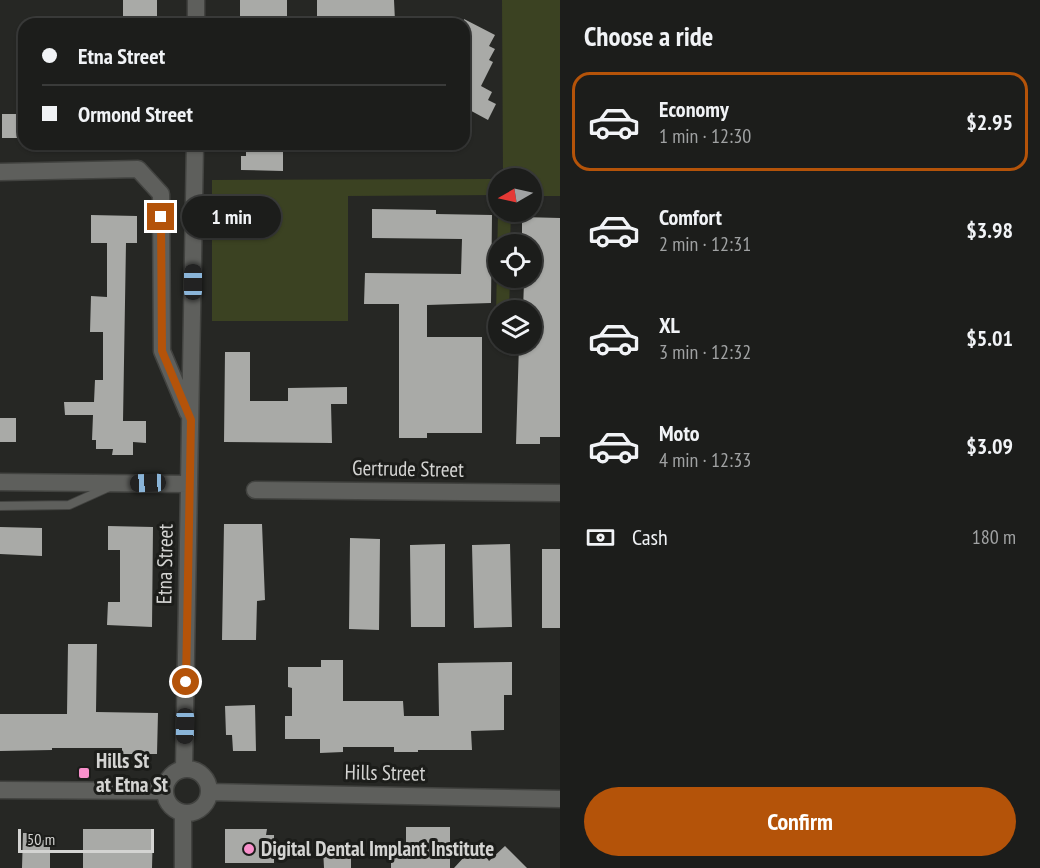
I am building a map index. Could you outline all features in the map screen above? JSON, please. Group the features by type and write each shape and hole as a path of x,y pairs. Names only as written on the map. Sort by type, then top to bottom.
{"street":[{"path":"196,0 196,18"},
{"name":"Etna Street","path":"184,770 195,150"},
{"path":"0,172 138,169 161,194 162,351 191,420"},
{"path":"0,482 188,484"},
{"name":"Gertrude Street","path":"255,490 560,493"},
{"path":"184,770 202,775 209,792 204,806 198,811 183,813 168,803 165,792 173,774 184,770"},
{"path":"0,790 165,792"},
{"name":"Hills Street","path":"209,792 560,799"},
{"path":"183,813 183,868"}],"lane":[{"path":"0,506 69,505 114,484"}],"green space":[{"path":"502,0 560,0 560,196 542,196 542,168 503,168"},
{"path":"488,179 488,195 348,196 348,321 212,321 212,180"},
{"path":"498,222 511,222 510,234 498,234"},
{"path":"497,288 510,288 509,300 496,300"}],"building":[{"path":"123,0 157,0 157,18 123,18"},
{"path":"240,0 287,0 287,18 240,18"},
{"path":"317,0 394,0 395,18 317,18"},
{"path":"470,22 495,35 489,46 495,49 489,60 493,62 481,86 492,92 488,100 496,104 488,120 470,110"},
{"path":"2,114 18,114 18,138 2,138"},
{"path":"246,150 283,150 283,171 241,170 241,156 246,156"},
{"path":"372,209 436,210 436,214 488,215 488,222 492,222 492,234 488,234 488,288 491,288 491,300 488,300 488,303 427,305 427,337 482,337 482,433 427,433 427,438 399,438 399,304 364,304 365,273 461,274 462,239 372,238"},
{"path":"91,215 137,216 137,243 126,243 123,421 146,421 146,443 133,442 133,455 112,455 113,449 96,449 96,440 92,440 93,415 65,415 64,402 94,402 95,380 103,380 103,332 90,332 91,296 107,297 107,243 91,243"},
{"path":"542,218 560,218 560,437 540,437 540,444 516,444 519,354 542,354 542,300 523,300 524,288 542,288 542,234 522,234 522,222 542,222"},
{"path":"225,352 250,352 250,401 288,401 288,388 347,387 347,404 331,404 332,443 224,442"},
{"path":"0,418 16,418 16,442 0,442"},
{"path":"224,524 262,524 265,600 257,601 256,640 222,640"},
{"path":"108,526 153,527 152,627 107,625 108,602 120,602 120,550 108,550"},
{"path":"0,527 42,528 42,556 0,554"},
{"path":"350,538 380,539 379,630 349,629"},
{"path":"445,544 445,627 411,627 410,545"},
{"path":"510,544 512,627 474,628 472,545"},
{"path":"542,549 560,549 560,628 542,628"},
{"path":"68,644 97,644 96,712 158,713 157,754 122,754 122,748 0,751 0,714 67,714"},
{"path":"321,660 343,660 343,701 403,701 404,716 439,716 438,663 512,662 512,695 504,695 504,730 471,731 472,750 394,752 394,747 343,747 343,752 320,753 320,739 285,739 285,716 292,716 292,688 288,687 288,667 321,667"},
{"path":"255,705 256,751 233,751 232,735 226,735 225,706"},
{"path":"406,827 450,827 450,868 391,868 391,854 406,854"},
{"path":"83,829 153,829 152,868 83,868"},
{"name":"Digital Dental Implant Institute","path":"225,829 267,829 266,835 274,835 274,863 225,863"},
{"path":"23,833 38,833 38,840 50,840 50,868 22,868"},
{"path":"477,843 489,861 505,846 527,868 454,868"},
{"path":"351,848 351,868 324,868 323,849"}],"place":[{"name":"Hills St at Etna St","path":"84,773"},
{"name":"Digital Dental Implant Institute","path":"249,849"}],"route":[{"path":"161,217 162,351 191,420 186,682"}]}
